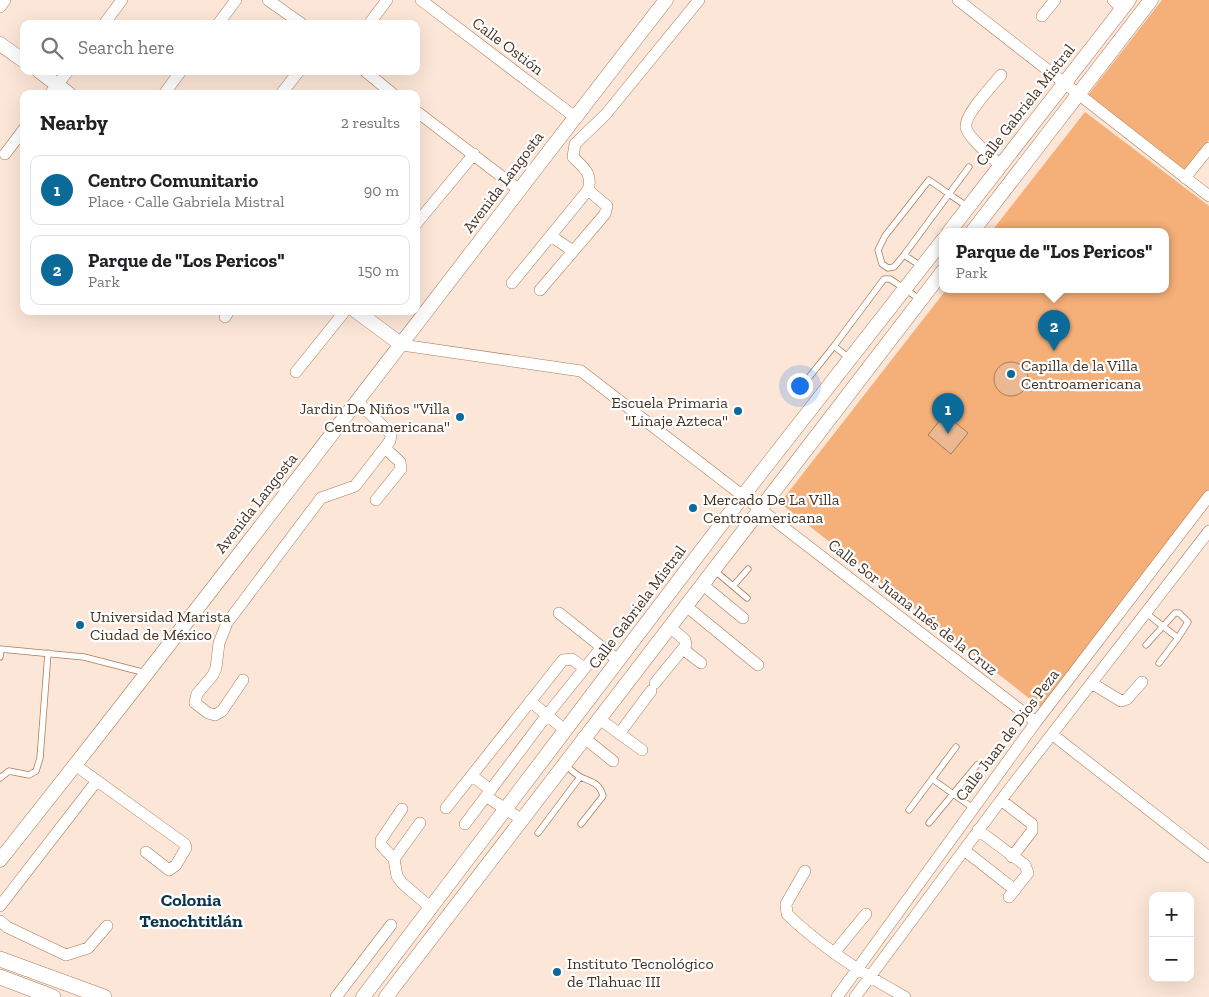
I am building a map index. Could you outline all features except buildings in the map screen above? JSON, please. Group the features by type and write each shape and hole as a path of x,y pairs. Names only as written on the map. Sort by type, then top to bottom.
{"main road":[{"path":"0,960 104,997"},
{"path":"0,977 52,997"}],"street":[{"path":"0,7 6,0"},
{"path":"107,20 122,0"},
{"path":"221,20 236,0"},
{"path":"268,0 296,20"},
{"path":"372,20 387,0"},
{"name":"Calle Ostión","path":"421,0 575,117"},
{"path":"512,283 588,190 591,181 589,174 574,157 576,144 606,114 699,0"},
{"path":"958,0 1209,196"},
{"path":"1042,16 1055,0"},
{"path":"975,228 1077,93 1151,0"},
{"name":"Avenida Langosta","path":"0,860 402,345 518,189 664,1"},
{"name":"Calle Gabriela Mistral","path":"952,228 1065,84 1122,3"},
{"path":"0,44 20,58"},
{"path":"42,75 54,89 65,75"},
{"path":"167,90 179,75"},
{"path":"284,90 296,75"},
{"path":"370,75 388,90"},
{"path":"1000,165 968,134 966,127 968,117 1001,75"},
{"path":"420,114 518,189"},
{"path":"5,154 20,134"},
{"path":"1185,178 1209,148"},
{"path":"420,219 474,154"},
{"path":"540,290 607,209 588,190"},
{"path":"551,236 574,251"},
{"name":"Calle Gabriela Mistral","path":"363,997 742,497 939,245"},
{"path":"386,997 520,819 761,511 939,276"},
{"path":"296,372 342,315"},
{"path":"361,315 402,345"},
{"name":"Calle Sor Juana Inés de la Cruz","path":"402,345 581,371 1036,722"},
{"path":"243,680 222,711 215,715 208,714 195,703 197,694 213,676 216,668 219,643 227,623 321,498 355,486 385,448 391,434 357,401"},
{"path":"376,500 401,469 400,462 385,448"},
{"name":"Calle Juan de Dios Peza","path":"837,997 1036,722 1209,496"},
{"path":"855,997 978,830 1209,532"},
{"path":"703,585 743,618"},
{"path":"686,606 758,665"},
{"path":"559,613 619,661"},
{"path":"619,734 683,649 685,640 670,627"},
{"path":"465,824 547,715 601,648"},
{"path":"683,649 701,663"},
{"path":"446,808 563,660 572,659 584,668"},
{"path":"1093,684 1122,701 1127,699 1142,682"},
{"path":"530,701 566,731"},
{"path":"598,718 642,750"},
{"path":"1053,734 1209,857"},
{"path":"583,738 613,761"},
{"path":"75,766 184,844 186,848 176,865 169,870 146,852"},
{"path":"472,776 505,808 520,819"},
{"path":"0,906 96,782"},
{"path":"1001,800 1032,824 1032,831 1012,857"},
{"path":"402,809 381,840 381,845 394,859 398,876 402,883 430,907"},
{"path":"394,859 420,823"},
{"path":"964,850 1012,894 1028,874 1025,866 978,830"},
{"path":"805,871 786,904 788,914 834,953 869,977 905,997"},
{"path":"834,953 866,914"},
{"path":"0,921 7,927 66,955 88,948 107,926"},
{"path":"336,997 391,925"}],"lane":[{"path":"968,208 949,194 929,180 885,236 878,250 882,264 888,268 894,266 904,255 949,194 969,167"},
{"path":"904,255 922,267"},
{"path":"810,376 884,279 890,279 921,300"},
{"path":"834,346 850,359"},
{"path":"734,586 748,569"},
{"path":"714,570 747,598"},
{"path":"1146,645 1161,625 1174,612 1187,619 1188,625 1159,663"},
{"path":"1146,613 1178,638"},
{"path":"0,657 0,649 48,653 84,657 146,673"},
{"path":"0,778 9,771 29,775 36,771 40,758 48,653"},
{"path":"909,810 956,747"},
{"path":"564,764 580,777 590,778 602,791 603,796 581,824"},
{"path":"929,823 977,764"},
{"path":"538,832 580,777"},
{"path":"932,779 954,792 973,808"}],"shaded area":[{"path":"1162,0 1209,0 1209,140 1183,174 1085,99"},
{"path":"1085,112 1209,206 1209,496 1044,710 780,503 944,293 1169,293 1169,228 994,228"}],"place":[{"name":"Parque de \"Los Pericos\"","path":"1054,351"},
{"name":"Capilla de la Villa Centroamericana","path":"1011,374"},
{"name":"Escuela Primaria \"Linaje Azteca\"","path":"738,411"},
{"name":"Jardin De Niños \"Villa Centroamericana\"","path":"460,417"},
{"name":"Centro Comunitario","path":"948,434"},
{"name":"Mercado De La Villa Centroamericana","path":"693,508"},
{"name":"Universidad Marista Ciudad de México","path":"80,625"},
{"name":"Instituto Tecnológico de Tlahuac III","path":"557,972"}],"district":[{"name":"Colonia Tenochtitlán","path":"191,910"}]}
